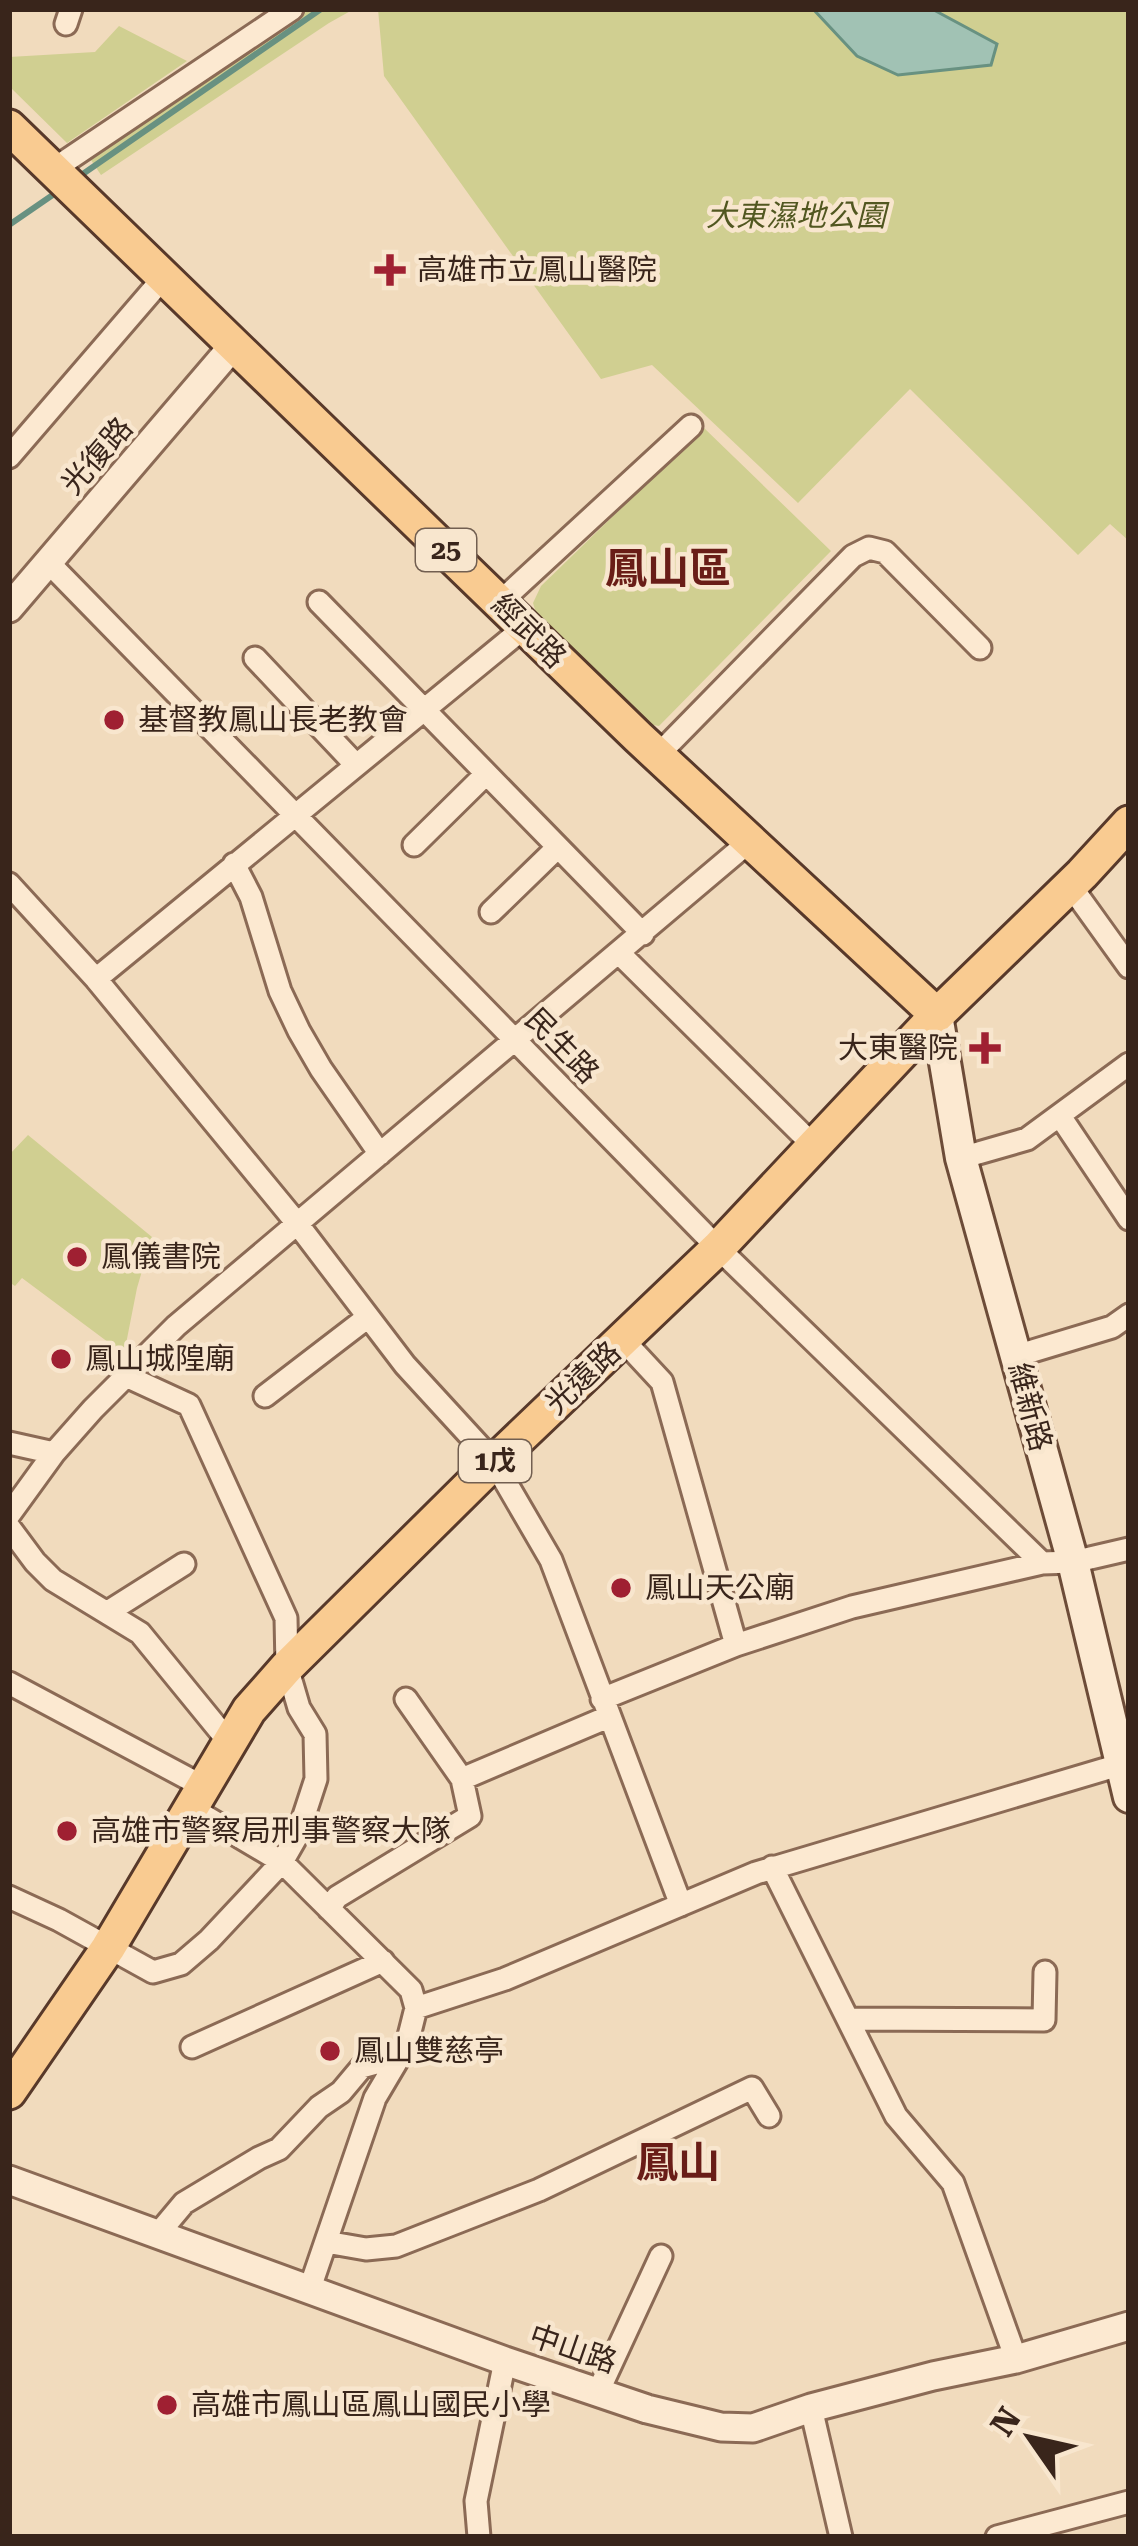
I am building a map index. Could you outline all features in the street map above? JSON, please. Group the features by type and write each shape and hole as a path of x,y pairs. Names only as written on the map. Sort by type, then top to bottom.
{"main road":[{"name":"經武路","path":"9,127 658,755 938,1015"},
{"name":"光遠路","path":"9,2092 108,1948 248,1710 494,1462 718,1248 938,1015 1129,823"},
{"name":"維新路","path":"938,1015 961,1158 1016,1356 1057,1563 1125,1763 1129,1797"}],"street":[{"path":"65,178 292,9"},
{"path":"9,457 164,277"},
{"name":"光復路","path":"9,608 234,345"},
{"path":"500,602 691,426"},
{"path":"658,755 854,556 869,548 885,552 980,648"},
{"name":"民生路","path":"49,562 718,1248 1057,1563"},
{"path":"319,602 643,934"},
{"path":"96,979 525,627"},
{"path":"255,658 356,765"},
{"path":"414,845 486,774"},
{"path":"9,1515 54,1453 176,1326 750,842"},
{"path":"491,912 558,847"},
{"path":"234,864 251,897 280,991 298,1030 380,1154"},
{"path":"9,884 96,979 296,1222 406,1365 494,1462 551,1560 681,1905"},
{"path":"1070,885 1129,967"},
{"path":"620,954 814,1146"},
{"path":"961,1158 1027,1138 1129,1064"},
{"path":"1060,1116 1129,1219"},
{"path":"1016,1356 1112,1327 1129,1316"},
{"path":"265,1396 368,1317"},
{"path":"623,1340 662,1382 736,1645"},
{"path":"9,1897 153,1972 181,1964 282,1862 298,1834 316,1779 315,1734 299,1708 286,1667 286,1618 189,1405 126,1376"},
{"path":"9,1444 54,1453"},
{"path":"9,1527 53,1580 140,1634 229,1742"},
{"path":"462,1779 736,1645 851,1607 1129,1549"},
{"path":"108,1612 184,1564"},
{"path":"9,1683 197,1798 282,1862 411,1990 416,2008 407,2044 375,2098 310,2288"},
{"path":"329,1909 337,1897 470,1816 462,1779 406,1699"},
{"path":"416,2008 505,1979 772,1868 1125,1763"},
{"path":"772,1868 896,2116 953,2183 1016,2359"},
{"path":"193,2047 383,1960"},
{"path":"848,2019 1044,2020 1045,1972"},
{"path":"158,2234 184,2203 279,2149 362,2067 398,2057"},
{"path":"326,2242 366,2249 396,2246 539,2190 752,2087 769,2116"},
{"name":"中山路","path":"9,2180 505,2361 647,2409 721,2428 753,2428 811,2408 1016,2359 1129,2326"},
{"path":"598,2392 661,2256"},
{"path":"479,2537 476,2501 505,2361"},
{"path":"811,2408 841,2537"},
{"path":"997,2537 1129,2502"}],"green space":[{"path":"310,9 354,9 101,175 91,160"},
{"name":"大東濕地公園","path":"378,9 1129,9 1129,541 1110,524 1078,555 910,389 798,503 652,365 601,379 384,76"},
{"path":"119,26 187,61 67,143 9,86 9,57 95,52"},
{"path":"704,428 831,551 659,726 648,724 537,616 533,603 541,586"},
{"name":"鳳儀書院","path":"28,1135 152,1237 124,1354 22,1278 15,1286 9,1282 9,1155"}],"shaded area":[{"path":"813,9 932,9 997,44 991,65 898,75 857,56"}],"waterway":[{"path":"77,178 321,9"},
{"path":"9,225 57,192"}],"place":[{"name":"高雄市立鳳山醫院","path":"390,270"},
{"name":"基督教鳳山長老教會","path":"114,720"},
{"name":"大東醫院","path":"985,1048"},
{"name":"鳳儀書院","path":"77,1257"},
{"name":"鳳山城隍廟","path":"61,1359"},
{"name":"鳳山天公廟","path":"621,1588"},
{"name":"高雄市警察局刑事警察大隊","path":"67,1831"},
{"name":"鳳山雙慈亭","path":"330,2051"},
{"name":"高雄市鳳山區鳳山國民小學","path":"167,2405"}],"district":[{"name":"鳳山區","path":"668,568"},
{"name":"鳳山","path":"678,2162"}]}
